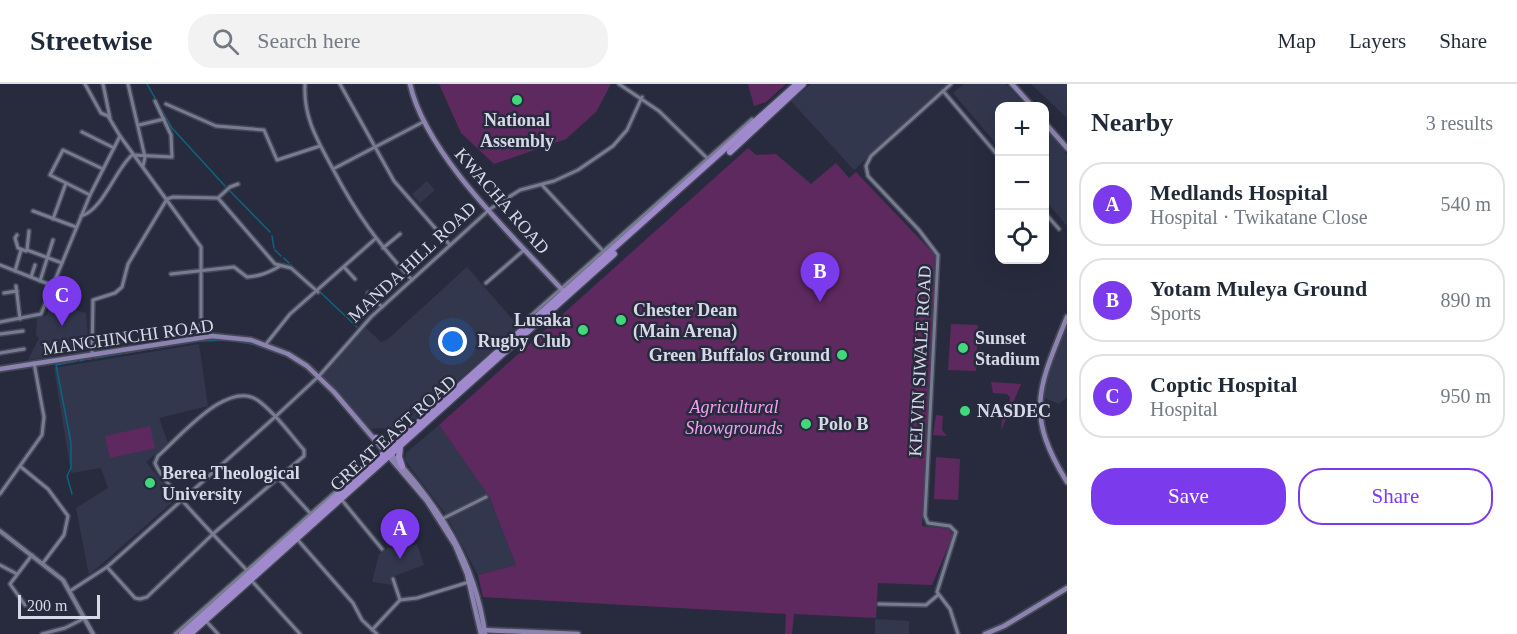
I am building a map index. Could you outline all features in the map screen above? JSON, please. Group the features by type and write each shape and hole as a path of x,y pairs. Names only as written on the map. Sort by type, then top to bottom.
{"main road":[{"name":"KWACHA ROAD","path":"410,84 423,122 450,164 565,293"},
{"name":"GREAT EAST ROAD","path":"565,293 605,254 795,84"},
{"name":"GREAT EAST ROAD","path":"182,634 341,499 565,293 805,84"},
{"path":"1012,84 1028,102"},
{"path":"1049,128 1067,148"},
{"path":"1067,317 1043,378 1039,414 1047,448 1067,482"},
{"name":"MANCHINCHI ROAD","path":"0,369 201,338 232,337 266,344 297,359 319,376 388,457"},
{"name":"MANCHINCHI ROAD","path":"368,432 376,438 388,457"},
{"path":"376,438 385,444 397,446 402,466 458,543 472,581 483,632 491,630 578,634"},
{"name":"GREAT EAST ROAD","path":"295,537 312,516 388,457"},
{"path":"388,457 402,466"},
{"path":"388,457 442,519"},
{"name":"GREAT EAST ROAD","path":"190,634 207,621 250,575"},
{"path":"985,634 1004,626 1067,588"}],"street":[{"path":"85,84 101,113 110,120 132,155 143,166 201,247 201,338"},
{"path":"103,84 110,120"},
{"path":"128,84 145,157 143,166"},
{"path":"305,84 307,117 356,212 375,239 412,280"},
{"path":"340,84 394,181 450,245"},
{"path":"619,84 642,97 678,127 709,160 752,119"},
{"path":"631,90 634,84"},
{"name":"KELVIN SIWALE ROAD","path":"938,595 938,581 957,534 953,527 928,523 925,516 938,255 919,230 868,176 866,166 871,156 951,84"},
{"path":"943,91 997,156"},
{"name":"MANDA HILL ROAD","path":"70,591 107,567 275,417 319,376 344,345 382,307 490,209 520,190 542,185 578,170 613,146 634,118 642,97"},
{"path":"132,155 172,157 171,135 155,101"},
{"path":"166,104 216,126 264,130 277,160 282,161 320,146"},
{"path":"139,125 164,119"},
{"path":"333,169 423,122"},
{"path":"82,132 114,148"},
{"path":"0,322 41,314 90,195 120,136"},
{"path":"90,195 50,175 64,149 103,169"},
{"path":"81,216 91,211 132,155"},
{"path":"53,219 66,183"},
{"path":"167,200 218,198 230,187 238,184"},
{"path":"542,185 605,254"},
{"path":"218,198 280,266 291,268 318,292"},
{"path":"92,354 93,300 115,293 122,287 128,264 167,200"},
{"path":"33,212 76,227"},
{"path":"1049,218 1059,229"},
{"path":"28,251 29,231"},
{"path":"384,248 400,234"},
{"path":"17,235 18,248 21,250 62,263"},
{"path":"266,344 290,314 318,292 375,239"},
{"path":"40,281 53,240"},
{"path":"486,284 525,249"},
{"path":"15,270 21,250"},
{"path":"0,265 52,286"},
{"path":"31,277 36,266"},
{"path":"171,274 234,267 247,277 267,274 280,266"},
{"path":"344,267 355,279"},
{"path":"16,286 20,319"},
{"path":"4,293 17,291"},
{"path":"368,293 382,307"},
{"path":"527,319 565,293"},
{"path":"0,334 23,331"},
{"path":"0,353 24,350"},
{"path":"0,494 41,439 44,426 34,363"},
{"path":"107,567 140,599 147,597 214,533 303,456 304,450 258,400 239,395 223,399 158,456 155,466 214,533 300,634"},
{"path":"175,634 250,575 369,462"},
{"path":"21,467 48,489 68,516 64,535 43,563"},
{"path":"279,479 312,516"},
{"path":"442,519 486,497"},
{"path":"341,499 382,549"},
{"path":"0,531 63,580 93,634"},
{"path":"295,537 377,634"},
{"path":"25,605 10,586 32,555"},
{"path":"0,566 17,574"},
{"path":"393,579 400,600"},
{"path":"372,630 400,600 417,598 472,581"},
{"path":"879,603 926,604 938,595 950,609 958,634"},
{"path":"42,634 65,628 85,618"},
{"path":"207,621 218,634"}],"shaded area":[{"path":"811,84 948,84 854,170 791,101"},
{"path":"964,84 1006,84 1022,102 995,102 995,142 953,93"},
{"path":"1031,84 1067,84 1067,118"},
{"path":"1049,133 1067,155 1067,226 1049,205"},
{"path":"427,181 435,190 420,203 412,194"},
{"path":"467,267 519,327 395,436 392,437 383,428 370,429 319,375 363,328 366,328 381,342 387,340"},
{"path":"52,303 86,313 89,350 28,360 39,338 36,335 37,316 46,316"},
{"path":"1067,322 1067,397 1059,404 1042,397 1046,375"},
{"path":"199,344 208,406 159,418 168,443 146,462 176,499 89,575 76,508 108,488 101,468 71,473 54,368"},
{"path":"439,425 489,495 447,516 405,460 406,453"},
{"path":"489,496 516,565 478,575 447,517"},
{"path":"417,544 424,565 392,577 393,585 372,582 379,554 388,548 403,548"},
{"path":"875,619 909,621 909,634 875,634"}],"green space":[{"path":"439,84 611,84 596,112 566,139 494,164 461,133"},
{"path":"748,84 786,84 766,102 754,106"},
{"name":"Agricultural Showgrounds","path":"748,148 756,155 776,154 811,184 836,163 849,178 856,172 935,255 922,526 949,529 953,535 932,585 878,583 876,618 794,614 792,634 785,634 786,614 483,597 478,575 516,565 489,496 439,425"},
{"name":"Sunset Stadium","path":"951,324 978,325 976,371 948,370"},
{"path":"991,382 1021,384 1001,431 1003,404 1010,405 1010,397 1007,394 993,393"},
{"path":"936,415 943,416 942,430 947,436 933,435"},
{"path":"150,426 155,448 110,458 105,436"},
{"path":"936,457 960,459 958,500 934,499"}],"waterway":[{"path":"147,84 172,128 225,186"},
{"path":"143,170 164,200"},
{"path":"229,190 270,232"},
{"path":"272,236 274,248"},
{"path":"275,250 281,256"},
{"path":"284,258 289,263"},
{"path":"291,265 317,289"},
{"path":"320,292 357,327"},
{"path":"199,302 199,332"},
{"path":"200,341 230,340"},
{"path":"156,348 196,341"},
{"path":"235,341 257,345"},
{"path":"147,349 152,349"},
{"path":"95,358 144,350"},
{"path":"80,361 84,360"},
{"path":"72,494 67,476 71,468 71,443 56,365 77,361"}],"place":[{"name":"National Assembly","path":"517,100"},
{"name":"Yotam Muleya Ground","path":"820,302"},
{"name":"Chester Dean (Main Arena)","path":"621,320"},
{"name":"Coptic Hospital","path":"62,326"},
{"name":"Lusaka Rugby Club","path":"583,330"},
{"name":"Sunset Stadium","path":"963,348"},
{"name":"Green Buffalos Ground","path":"842,355"},
{"name":"NASDEC","path":"965,411"},
{"name":"Polo B","path":"806,424"},
{"name":"Berea Theological University","path":"150,483"},
{"name":"Medlands Hospital","path":"400,559"}]}
